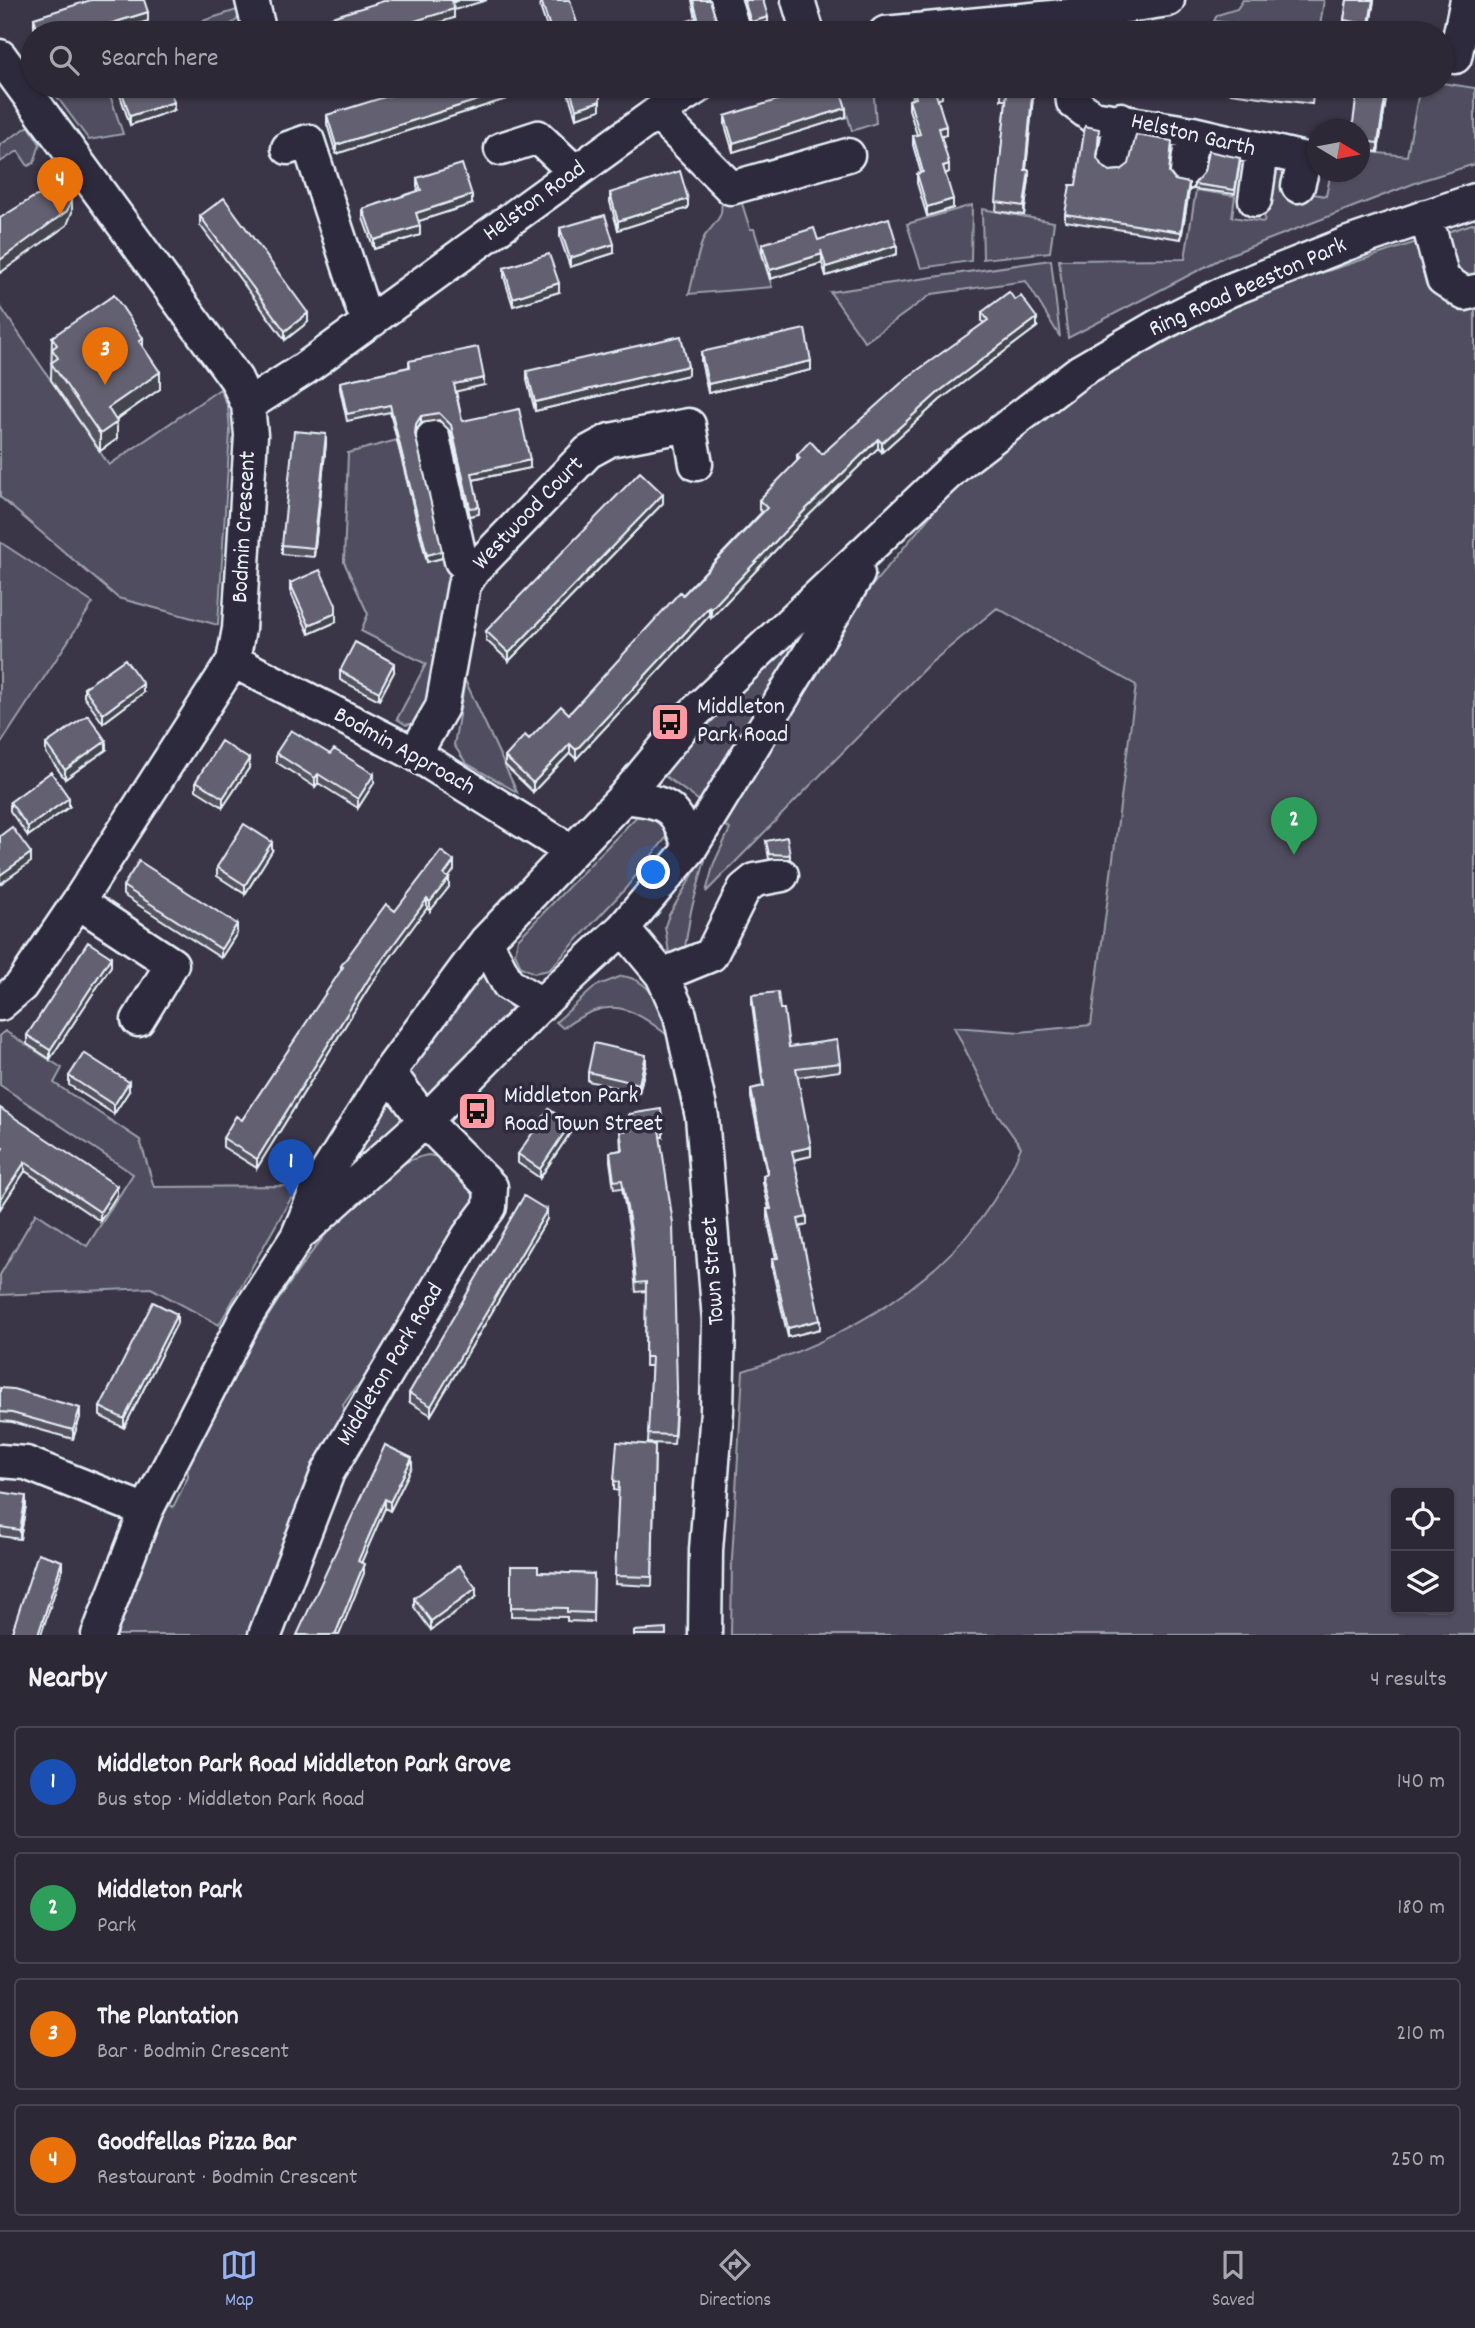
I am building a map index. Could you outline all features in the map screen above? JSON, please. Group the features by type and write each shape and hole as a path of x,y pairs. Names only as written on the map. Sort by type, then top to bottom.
{"street":[{"path":"798,0 804,21"},
{"path":"1081,21 1168,0"},
{"path":"1454,57 1467,0"},
{"path":"725,2 731,21"},
{"name":"Bodmin Crescent","path":"0,56 21,83"},
{"name":"Bodmin Crescent","path":"0,1004 21,986 233,661 239,629 248,476 248,405 236,379 85,175 32,98"},
{"name":"Helston Road","path":"248,405 373,320 680,98"},
{"name":"Helston Garth","path":"1072,98 1073,102 1093,117 1121,119 1193,133 1262,152 1305,159 1298,186"},
{"path":"657,113 731,188 848,155"},
{"path":"1114,160 1121,119"},
{"path":"1186,173 1193,133"},
{"path":"500,149 538,137 575,172"},
{"path":"288,149 308,141 362,307 373,320"},
{"path":"1255,200 1262,152"},
{"name":"Ring Road Beeston Park","path":"570,851 624,797 692,715 958,464 1080,371 1161,324 1230,290 1475,200"},
{"path":"1426,216 1443,279 1465,294 1475,291"},
{"name":"Westwood Court","path":"415,754 442,707 464,584 473,571 588,452 610,440 689,425 696,464"},
{"path":"433,437 461,561 473,571"},
{"name":"Ring Road Beeston Park","path":"623,928 690,849 751,753 876,543"},
{"name":"Bodmin Approach","path":"233,661 415,754 570,851"},
{"path":"624,797 660,802 679,818 690,849"},
{"path":"97,1635 146,1511 247,1315 296,1237 319,1185 389,1072 486,941 570,851"},
{"path":"662,975 711,955 738,896 769,869"},
{"path":"78,902 172,964 138,1020"},
{"path":"296,1237 425,1121 541,1004 623,928"},
{"name":"Town Street","path":"623,928 662,975 680,1015 702,1117 719,1320 717,1411 706,1550 705,1635"},
{"path":"486,941 508,984 541,1004"},
{"name":"Middleton Park Road","path":"265,1635 328,1472 468,1236 490,1207 491,1187 425,1121 389,1072"},
{"path":"0,1461 26,1464 146,1511"}],"shaded area":[{"path":"1243,0 1324,0 1321,21 1214,21 1217,15 1237,9"},
{"path":"240,9 236,21 202,21"},
{"path":"1454,85 1475,88 1475,164 1423,180 1226,256 1068,338 1059,260 1185,259 1196,190 1235,196 1232,217 1264,222 1274,152 1289,156 1288,190 1326,196 1329,182 1370,182 1370,152 1407,156 1418,98 1454,98"},
{"path":"58,98 111,98 123,134 89,140"},
{"path":"842,98 874,98 876,123 852,131"},
{"path":"29,126 40,144 34,163 28,166 18,151 0,162 0,145"},
{"path":"721,193 740,197 750,229 754,229 772,287 689,294 701,244 720,216"},
{"path":"972,205 971,261 921,268 907,224"},
{"path":"982,209 1054,222 1050,252 983,259"},
{"path":"1475,223 1475,1635 731,1635 732,1559 743,1371 829,1337 908,1290 943,1260 974,1227 1001,1189 1021,1147 996,1112 954,1027 1020,1032 1091,1025 1136,685 997,608 927,666 706,892 714,863 730,829 723,824 870,588 945,498 1027,426 1103,375 1254,295"},
{"path":"1051,260 1060,337 1026,281 932,294 865,342 830,292"},
{"path":"0,306 109,465 220,389 228,407 230,432 218,625 118,598 0,497"},
{"path":"397,440 427,561 447,557 455,578 439,635 430,706 415,723 406,725 397,719 426,664 361,631 368,614 344,562 348,453"},
{"path":"0,542 93,603 0,745"},
{"path":"802,630 805,635 705,805 662,774 797,631"},
{"path":"465,680 517,792 466,763 454,745"},
{"path":"640,813 659,815 667,832 665,839 625,889 549,970 534,973 521,967 515,953 518,939"},
{"path":"708,849 691,911 684,953 670,960 665,926"},
{"path":"480,971 519,1009 429,1096 423,1095 408,1078 409,1072"},
{"path":"622,976 633,979 649,990 660,1008 671,1038 643,1018 619,1008 594,1011 563,1028 556,1022 596,986"},
{"path":"5,1031 62,1068 54,1083 140,1140 154,1187 298,1186 219,1325 151,1288 0,1295 0,1275 36,1213 87,1246 133,1174 0,1085 0,1035"},
{"path":"394,1102 406,1117 366,1153 360,1153 358,1150 388,1103"},
{"path":"428,1155 444,1158 480,1196 369,1386 356,1387 343,1405 347,1420 253,1635 115,1635 166,1503 173,1507 188,1477 187,1461 205,1426 289,1284 323,1238 358,1198 394,1169"}],"building":[{"path":"91,0 144,0 148,12 119,21 35,21 34,18"},
{"path":"387,0 459,0 452,2 454,9 415,21 319,21"},
{"path":"541,0 570,0 576,21 548,21"},
{"path":"693,0 710,0 716,21 688,21 698,18"},
{"path":"744,0 763,0 768,17 751,21"},
{"path":"1347,0 1373,0 1370,21 1344,20"},
{"path":"124,98 172,98 174,102 130,116"},
{"path":"382,98 484,98 336,145 327,115"},
{"path":"573,98 600,98 600,101 576,109"},
{"path":"784,98 843,98 846,108 733,143 725,116"},
{"path":"937,98 946,126 939,128 949,164 943,166 953,199 927,207 917,174 923,172 913,136 920,134 909,100"},
{"path":"1006,98 1032,98 1025,170 1029,170 1024,206 996,202"},
{"path":"1356,98 1385,98 1378,143 1370,142 1370,119 1354,119"},
{"path":"1085,126 1099,129 1097,158 1102,166 1110,171 1121,170 1129,164 1136,135 1172,141 1169,173 1175,180 1189,183 1181,232 1065,214 1070,185 1076,185"},
{"path":"1208,151 1240,158 1235,190 1194,184 1204,172"},
{"path":"462,164 472,195 416,213 420,226 374,240 363,209 421,190 417,178"},
{"path":"680,171 688,199 618,221 610,193"},
{"path":"64,190 72,199 67,211 0,260 0,218 34,197"},
{"path":"224,198 308,313 285,331 200,216"},
{"path":"605,215 614,244 570,258 560,228"},
{"path":"889,218 897,245 826,267 821,250 822,254 770,270 762,244 814,228 818,240"},
{"path":"549,254 559,283 513,298 504,268"},
{"path":"1009,292 1015,300 1021,296 1037,318 940,391 882,443 878,439 805,510 711,609 709,607 576,750 570,744 533,783 505,757 525,735 529,739 561,706 569,714 680,592 683,595 767,508 759,500 800,458 797,455 810,441 822,454 908,377 988,320 982,312"},
{"path":"114,295 143,338 139,341 160,372 108,408 117,422 100,434 51,363 58,358 52,349 57,345 52,337"},
{"path":"805,329 811,361 708,384 701,352"},
{"path":"681,336 688,366 535,402 527,371"},
{"path":"478,347 484,378 454,384 462,421 519,409 530,460 472,473 479,507 470,508 451,425 439,413 421,416 416,424 415,434 442,551 427,555 390,405 347,414 340,382 410,367 409,361"},
{"path":"294,431 326,434 314,548 282,545"},
{"path":"640,472 663,494 509,653 486,631"},
{"path":"320,570 336,605 336,613 309,625 290,583"},
{"path":"355,642 394,663 379,692 340,671"},
{"path":"125,659 143,684 103,714 84,688"},
{"path":"88,715 106,741 65,770 46,744"},
{"path":"291,730 330,754 334,749 374,774 358,799 318,774 315,778 276,753"},
{"path":"221,741 249,759 223,798 196,781"},
{"path":"51,772 69,798 28,827 10,802"},
{"path":"244,824 272,842 245,885 217,867"},
{"path":"12,827 31,853 0,875 0,836"},
{"path":"787,837 790,855 769,854 766,841"},
{"path":"441,851 454,861 444,875 449,878 430,902 427,899 371,975 257,1159 223,1138 236,1116 242,1120 343,967 341,966 386,904 395,911"},
{"path":"139,861 237,924 221,949 123,886"},
{"path":"88,942 111,957 50,1050 27,1035"},
{"path":"778,992 780,1009 784,1009 789,1047 837,1040 840,1063 796,1068 811,1147 792,1151 807,1217 798,1219 820,1320 788,1328 772,1259 778,1258 767,1209 771,1209 763,1175 768,1173 751,1089 764,1086 752,995"},
{"path":"594,1043 646,1055 639,1084 588,1072"},
{"path":"84,1053 129,1082 114,1105 69,1076"},
{"path":"0,1108 117,1186 100,1212 25,1162 0,1200 0,1153 3,1148 0,1146"},
{"path":"549,1109 570,1124 540,1169 518,1154"},
{"path":"661,1109 663,1128 659,1129 673,1223 677,1389 674,1435 648,1434 652,1357 645,1357 646,1282 636,1283 631,1230 622,1180 614,1181 610,1152 623,1150 620,1131 631,1130 629,1114"},
{"path":"524,1196 547,1210 431,1406 409,1393"},
{"path":"153,1302 177,1314 124,1419 100,1407"},
{"path":"0,1388 13,1389 80,1408 73,1430 0,1412"},
{"path":"617,1442 655,1445 652,1577 615,1576 619,1482 614,1481"},
{"path":"385,1445 412,1458 390,1502 385,1499 358,1561 364,1564 335,1635 297,1635"},
{"path":"0,1492 26,1496 20,1530 0,1527"},
{"path":"38,1553 62,1561 38,1635 11,1635"},
{"path":"459,1565 476,1588 431,1621 414,1598"},
{"path":"511,1566 538,1566 538,1572 594,1574 593,1613 567,1612 567,1608 511,1607"},
{"path":"666,1629 666,1635 634,1635 634,1631"}],"place":[{"name":"Goodfellas Pizza Bar","path":"60,215"},
{"name":"The Plantation","path":"105,385"},
{"name":"Middleton Park Road","path":"670,722"},
{"name":"Middleton Park","path":"1294,855"},
{"name":"Middleton Park Road Town Street","path":"477,1111"},
{"name":"Middleton Park Road Middleton Park Grove","path":"291,1197"}]}
